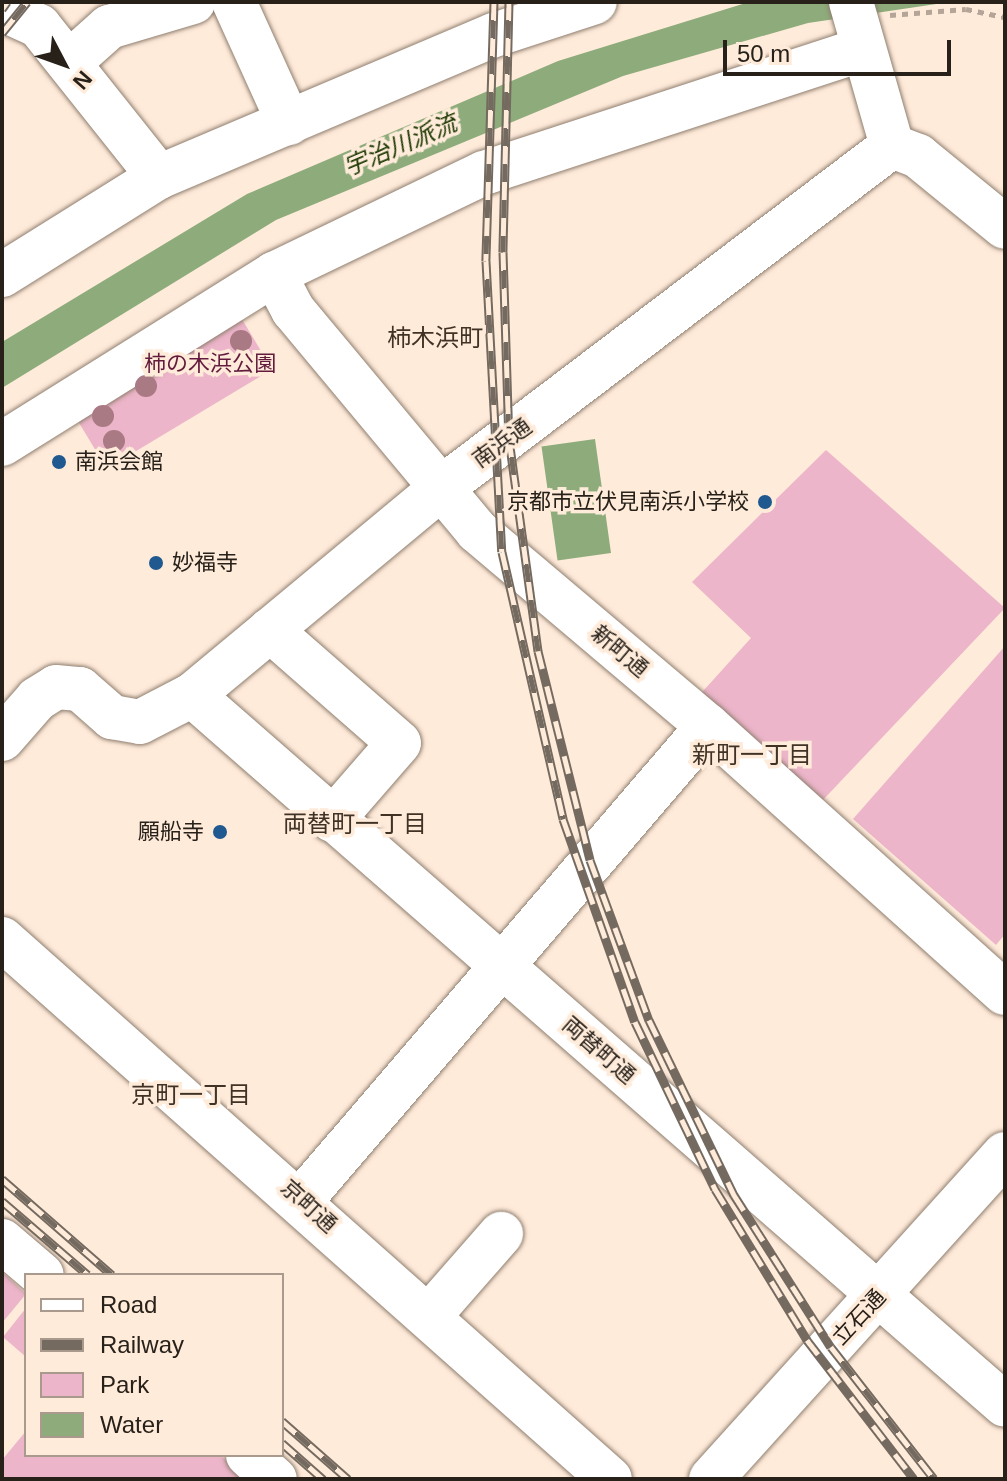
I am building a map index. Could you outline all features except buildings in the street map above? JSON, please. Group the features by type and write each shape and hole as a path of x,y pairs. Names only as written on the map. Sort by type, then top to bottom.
{"street":[{"path":"71,61 109,27 193,2"},
{"path":"234,2 289,123"},
{"path":"2,275 159,177 494,35 595,2"},
{"path":"2,9 39,26 71,61 159,177"},
{"path":"2,444 274,274 484,173 863,28 892,146 918,156 1005,227"},
{"name":"南浜通","path":"9,716 56,687 80,689 112,717 140,722 192,695 440,489 892,146"},
{"name":"新町通","path":"274,274 293,310 477,531 708,726 1005,993"},
{"path":"270,630 399,743 332,820"},
{"name":"両替町通","path":"192,695 1005,1405"},
{"path":"302,1199 708,726"},
{"name":"京町通","path":"2,939 302,1199 610,1479"},
{"name":"立石通","path":"711,1479 1005,1154"},
{"path":"430,1315 501,1234"},
{"path":"2,1241 40,1273"},
{"path":"250,1457 275,1479"}],"path":[{"path":"863,28 966,9 1005,17"}],"green space":[{"name":"柿の木浜公園","path":"234,306 272,369 107,469 69,405"},
{"path":"826,450 1005,608 821,802 695,700 751,638 692,582"},
{"path":"1005,646 1005,934 996,945 853,819"},
{"path":"2,1272 24,1292 24,1296 2,1323"},
{"path":"24,1311 24,1355 3,1337"},
{"path":"24,1433 24,1457 222,1457 248,1479 2,1479 2,1460"}],"water":[{"name":"宇治川派流","path":"749,2 950,2 808,23 623,76 276,220 2,388 2,342 247,194 558,61"},
{"path":"595,439 611,553 558,560 542,447"}],"railway":[{"path":"2,9 7,2"},
{"path":"2,33 27,2"},
{"path":"494,2 486,261 502,552 563,819 635,1022 715,1189 807,1340 914,1479"},
{"path":"509,2 503,252 509,439 538,651 590,860 649,1020 734,1195 831,1347 934,1479"},
{"path":"2,1179 110,1273"},
{"path":"2,1201 86,1273"},
{"path":"284,1423 348,1479"},
{"path":"284,1445 323,1479"}],"place":[{"name":"南浜会館","path":"59,462"},
{"name":"京都市立伏見南浜小学校","path":"765,502"},
{"name":"妙福寺","path":"156,563"},
{"name":"願船寺","path":"220,832"}],"district":[{"name":"柿木浜町","path":"435,338"},
{"name":"新町一丁目","path":"752,755"},
{"name":"両替町一丁目","path":"355,824"},
{"name":"京町一丁目","path":"191,1095"}]}
